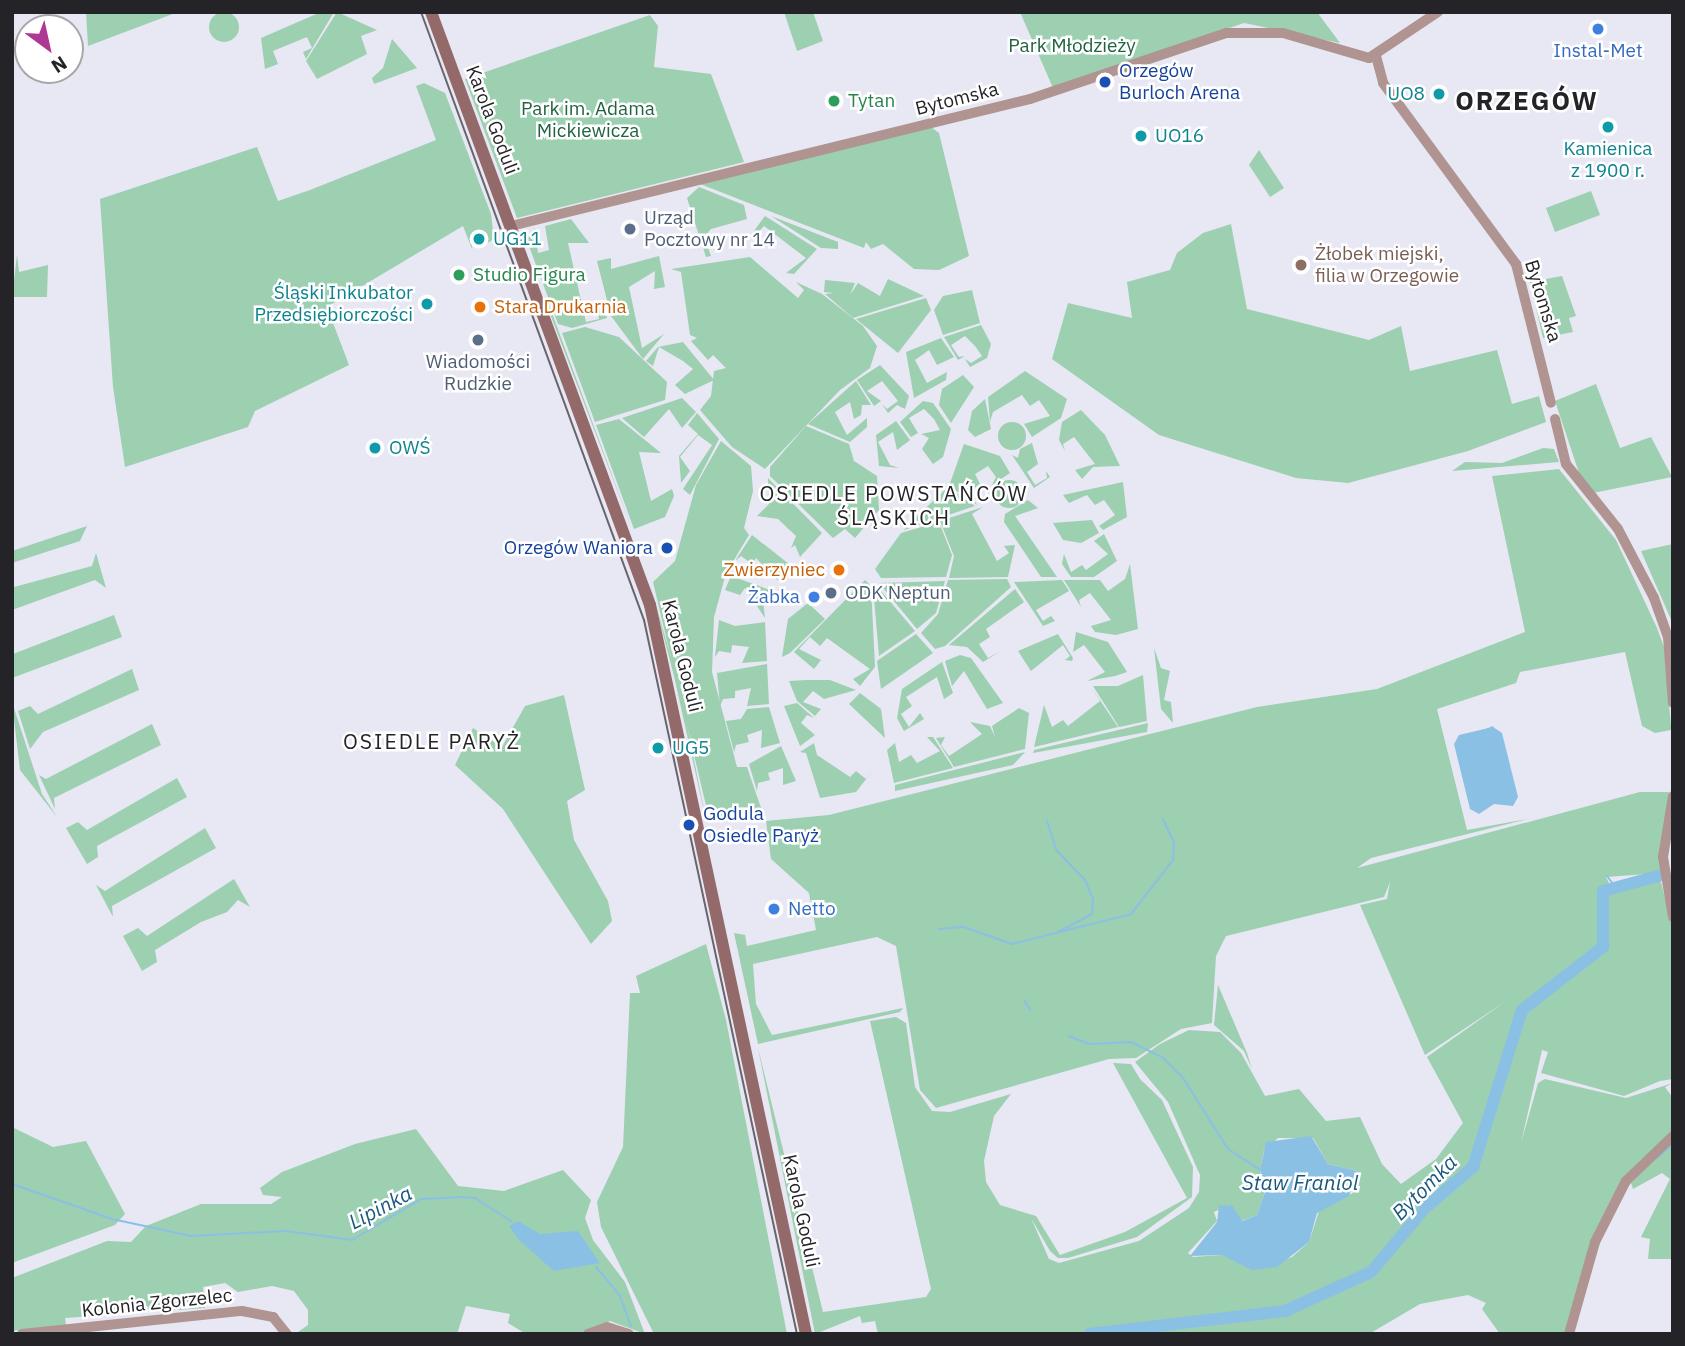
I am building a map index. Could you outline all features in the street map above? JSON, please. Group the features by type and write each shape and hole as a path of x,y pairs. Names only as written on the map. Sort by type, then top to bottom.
{"main road":[{"name":"Karola Goduli","path":"431,12 642,579 664,657 806,1334"}],"street":[{"path":"1370,58 1438,12"},
{"name":"Bytomska","path":"511,226 1030,99 1226,33 1283,33 1370,58 1383,83 1516,264 1551,404"},
{"path":"1555,419 1566,464 1618,529 1654,598 1668,638 1673,704"},
{"path":"1673,796 1663,857 1673,917"},
{"path":"1569,1334 1595,1241 1626,1181 1673,1136"},
{"name":"Kolonia Zgorzelec","path":"22,1334 242,1311 273,1317 287,1334"},
{"path":"588,1334 607,1327 629,1334"}],"green space":[{"path":"86,12 178,12 88,46"},
{"path":"224,12 230,13 238,21 238,33 230,41 224,42 218,41 210,33 209,27 210,21 218,13"},
{"path":"321,12 334,12 306,59 303,52 312,48 307,37 273,51 278,64 265,69 261,38"},
{"path":"337,12 377,30 361,36 367,54 317,79 306,61"},
{"path":"784,12 813,12 823,41 797,51"},
{"name":"Park Młodzieży","path":"1020,12 1317,12 1340,43 1244,23 1053,88"},
{"name":"Park im. Adama Mickiewicza","path":"650,15 658,26 654,67 711,74 744,162 517,218 465,79"},
{"path":"392,39 417,68 374,84 372,78 383,68"},
{"path":"424,83 445,93 491,214 494,239 479,248 480,233 473,234 472,249 463,226 327,307 349,365 255,411 248,427 125,467 113,387 100,199 257,147 278,201 310,190 436,140 416,86"},
{"path":"931,127 939,133 969,256 939,270 914,269 883,244 871,249 866,242 864,248 700,184"},
{"path":"1259,150 1284,188 1270,197 1249,165"},
{"path":"699,187 744,205 747,219 711,229 704,237 711,256 706,257 687,198"},
{"path":"1591,191 1600,215 1555,232 1546,208"},
{"path":"765,216 817,249 794,274 786,273 806,258 764,226 755,236 754,231"},
{"path":"771,216 838,242 838,249 821,248"},
{"path":"571,219 589,243 568,243 586,322 599,319 597,310 604,308 607,318 572,328 558,324 526,238 535,228 538,253 549,250 545,226"},
{"path":"1231,224 1247,309 1369,340 1401,326 1410,371 1497,350 1512,404 1539,396 1546,422 1468,451 1348,483 1296,478 1159,435 1052,359 1068,303 1132,318 1127,282 1170,270 1177,253 1203,233"},
{"path":"755,236 763,243 758,247"},
{"path":"17,255 19,272 48,265 47,297 12,297"},
{"path":"659,256 665,287 654,289 655,271 629,287 642,348 664,334 643,359 611,316 597,261 611,258 611,269"},
{"path":"750,257 798,298 804,290 796,282 822,294 863,326 877,346 870,368 840,390 765,469 732,447 700,410 711,396 714,371 726,368 713,355 708,360 691,341 697,338 690,335 681,272 671,269"},
{"path":"1562,276 1576,316 1569,318 1573,332 1543,338 1530,282"},
{"path":"888,279 924,296 853,318 825,294 834,293 824,292 825,280 855,283 850,295 858,283 880,296"},
{"path":"972,290 980,323 943,335 934,310 943,296"},
{"path":"546,297 632,529 544,298"},
{"path":"926,298 931,310 898,353 856,319"},
{"path":"981,325 991,344 987,358 970,367 965,359 971,363 982,356 975,346 965,336 951,345 959,357 965,356 958,360 944,337"},
{"path":"585,327 619,337 667,382 665,400 595,422 562,333"},
{"path":"941,338 954,357 937,365 929,350 915,360 927,383 947,372 946,380 914,398 906,352"},
{"path":"683,342 714,380 685,394 675,385 693,369 659,347 653,366 646,361 658,347"},
{"path":"880,365 909,396 905,409 897,405 888,413 882,404 887,409 898,401 882,381 867,391 881,401 874,406 857,380"},
{"path":"1025,371 1067,399 1061,418 1032,437 1024,424 1050,416 1039,400 1030,406 1022,395 993,412 990,422 988,397"},
{"path":"963,375 974,387 951,423 939,405 942,389"},
{"path":"856,381 871,405 862,405 861,415 854,419 850,402 835,412 847,435 867,418 867,427 850,442 808,424"},
{"path":"1596,384 1620,448 1651,437 1672,477 1593,493 1581,479 1555,401"},
{"path":"682,398 696,412 682,428 669,409 644,437 622,418"},
{"path":"985,399 991,429 975,437 968,430 972,411"},
{"path":"923,401 933,403 951,429 943,457 933,464 922,449 929,438 921,434 940,430 934,419 924,409 909,418 918,433 911,437 900,422"},
{"path":"1081,410 1105,435 1120,466 1093,467 1082,479 1075,470 1095,464 1074,437 1063,444 1065,451 1059,440 1062,422"},
{"path":"697,413 719,439 690,495 683,489 712,445 698,435 680,457 690,471 681,483 679,456 698,434 688,425"},
{"path":"619,419 661,453 639,452 651,501 672,489 674,496 665,517 634,529 596,425"},
{"path":"896,421 910,440 897,450 893,432 878,442 890,465 899,468 879,466 876,435"},
{"path":"1012,422 1022,426 1026,436 1022,446 1012,450 1002,446 998,436 1002,426"},
{"path":"806,426 849,444 854,461 877,476 879,510 855,538 845,529 833,538 770,476 770,467"},
{"path":"721,441 751,466 753,491 744,528 749,535 726,573 714,617 712,672 737,767 747,767 761,808 709,818 653,582 675,561 696,485"},
{"path":"1032,443 1038,464 1027,472 1035,485 1047,478 1046,471 1050,477 1034,488 1012,455 1018,458 1020,449"},
{"path":"964,444 1000,456 1010,473 992,485 996,477 988,466 975,474 980,484 969,492 977,505 949,486"},
{"path":"1543,448 1554,449 1559,462 1452,471 1465,462 1502,463"},
{"path":"1559,469 1616,540 1664,647 1673,749 1671,730 1655,733 1642,726 1625,652 1520,672 1516,683 1437,709 1467,830 1528,819 1371,858 1357,868 1640,792 1669,792 1661,873 1606,877 1609,883 1598,897 1604,936 1599,950 1516,1011 1518,1022 1472,1166 1422,1209 1366,1274 1284,1309 1081,1334 878,1334 875,1321 862,1323 860,1316 815,1334 758,1048 823,1312 926,1297 931,1289 870,1021 896,1017 906,1023 915,1087 932,1111 950,1112 1011,1094 994,1116 984,1161 986,1182 1000,1205 1036,1216 1060,1255 1125,1232 1187,1198 1113,1063 1131,1064 1140,1079 1162,1100 1193,1167 1192,1197 1137,1237 1068,1258 1058,1258 1050,1251 1031,1218 1049,1259 1059,1263 1139,1241 1189,1208 1199,1192 1200,1175 1168,1102 1135,1062 1160,1044 1189,1030 1220,1032 1241,1053 1265,1096 1299,1089 1326,1121 1360,1117 1382,1164 1401,1184 1436,1159 1463,1123 1427,1057 1506,1001 1425,1055 1360,905 1387,899 1390,882 1384,897 1226,936 1216,956 1212,1023 1181,1029 1136,1058 1109,1059 936,1108 920,1090 896,946 877,937 753,964 756,1004 772,1035 903,1008 900,1012 758,1044 734,933 745,935 747,946 816,930 809,893 771,859 766,821 829,815 1257,707 1377,689 1525,632 1492,476","holes":["1278,1138 1313,1138 1328,1164 1357,1171 1353,1193 1320,1208 1309,1242 1292,1257 1267,1266 1222,1255 1193,1257 1188,1253 1217,1221 1214,1212 1229,1205 1241,1221 1257,1215 1266,1189 1260,1171 1264,1150"]},
{"path":"768,478 822,533 800,557 795,545 791,548 796,536 778,519 757,516 769,504"},
{"path":"1009,480 1019,484 1023,494 1019,504 1009,508 999,504 995,494 999,484"},
{"path":"1123,482 1127,517 1103,530 1099,526 1115,515 1104,500 1095,505 1087,495 1069,503 1063,495"},
{"path":"948,487 975,506 904,530 911,522"},
{"path":"1028,500 1038,508 1015,516 1057,577 1041,577 1004,522 1005,514"},
{"path":"983,507 972,514 997,561 1009,553 1004,546 1015,545 1008,577 949,578 954,556 940,521"},
{"path":"1092,520 1099,533 1081,543 1063,540 1053,523"},
{"path":"939,522 952,555 946,577 881,578 875,569 901,533"},
{"path":"87,526 80,541 12,563 12,551"},
{"path":"1104,534 1117,561 1094,577 1071,577 1062,564 1064,554 1071,572 1082,565 1086,570 1108,554 1094,541"},
{"path":"752,535 789,564 777,580 756,558 752,564 741,556 735,561"},
{"path":"1673,544 1673,624 1641,551"},
{"path":"96,553 106,588 95,580 12,610 14,587 92,566"},
{"path":"1130,564 1138,629 1116,635 1095,632 1091,626 1111,620 1090,593 1079,600 1081,607 1064,580 1100,580 1108,591 1125,579"},
{"path":"731,576 770,590 763,600 765,618 745,588 740,595 725,590"},
{"path":"1007,579 1011,587 945,646 935,649 921,633 938,614 948,580"},
{"path":"865,580 871,586 875,667 860,686 853,679 870,669 827,638 820,646 810,637 799,649 821,660 814,669 794,652"},
{"path":"1062,580 1069,591 1036,610 1043,621 1051,616 1055,621 1043,626 1014,582"},
{"path":"945,581 936,613 917,629 879,583"},
{"path":"650,584 680,689 706,820 674,676"},
{"path":"876,585 915,631 879,656 873,586"},
{"path":"1015,589 1024,602 986,629 990,637 979,644 988,658 1001,651 983,662 967,647 949,645"},
{"path":"808,603 825,619 790,653 782,657 788,619"},
{"path":"114,615 122,637 12,678 13,654"},
{"path":"719,620 735,626 765,622 767,661 742,663 749,647 732,645 731,653 719,651 715,657"},
{"path":"1076,632 1108,642 1127,672 1087,681 1105,672 1084,645 1073,652"},
{"path":"916,634 933,653 881,689 877,661"},
{"path":"1058,634 1073,658 1072,661 1065,660 1070,656 1063,645 1031,671 1018,651"},
{"path":"1154,648 1161,668 1170,671 1164,700 1171,702 1173,723 1161,709"},
{"path":"960,655 971,658 1003,703 987,709 964,671 952,686 945,661"},
{"path":"942,662 953,693 944,699 937,677 906,697 912,706 901,714 909,727 920,713 924,719 904,731 897,718 902,689"},
{"path":"767,664 769,704 747,706 751,688 735,691 735,698 723,699 720,706 717,673"},
{"path":"132,669 139,690 43,732 30,749 18,711 30,706 38,714"},
{"path":"1143,675 1147,721 1119,727 1093,686 1118,686"},
{"path":"830,680 856,690 824,699 813,691 803,702 821,709 815,716 797,701 789,681"},
{"path":"1091,687 1118,727 1034,747 1044,705 1052,727 1063,720 1068,726 1100,701"},
{"path":"860,693 881,709 885,738 849,704"},
{"path":"564,695 585,790 567,801 574,840 608,901 612,921 591,944 503,809 455,765 473,728 502,747 525,706"},
{"path":"12,702 42,794 57,817 20,770"},
{"path":"797,703 814,718 807,715 801,723 815,735 800,746 784,706"},
{"path":"769,707 780,743 761,748 762,730 747,735 749,742 736,745 734,752 726,721 741,719 747,709"},
{"path":"1019,708 1029,713 1025,749 954,767 936,738 945,737 941,745 949,756 982,734 970,722 990,726 995,737 992,726"},
{"path":"1148,723 1147,732 1033,753 1034,750"},
{"path":"152,724 161,745 54,798 55,809 39,775 46,779"},
{"path":"927,737 933,737 953,768 894,783 887,750 895,743 899,762 911,755 917,763 940,751"},
{"path":"814,743 817,755 850,777 856,771 866,779 885,755 856,792 820,798 806,753 800,752"},
{"path":"781,746 796,781 783,785 783,768 768,773 770,780 758,783 757,791 749,764"},
{"path":"1025,752 1013,765 895,791 895,785"},
{"path":"177,778 187,797 97,846 98,857 87,864 66,828 78,822 87,830"},
{"path":"205,828 216,848 112,906 113,917 96,885 105,891"},
{"path":"1660,878 1673,930 1673,1079 1660,1081 1624,1096 1541,1073 1548,1052 1542,1050 1521,1143 1538,1083 1545,1079 1626,1098 1673,1083 1665,1087 1673,1098 1673,1134 1641,1160 1594,1241 1568,1334 1500,1334 1482,1309 1486,1303 1468,1295 1420,1304 1369,1334 1097,1334 1284,1313 1367,1276 1423,1212 1473,1169 1526,1010 1608,945 1606,892"},
{"path":"234,879 250,907 238,900 227,912 201,922 155,950 157,962 142,971 123,936 138,928 147,936"},
{"path":"706,944 726,1020 787,1334 654,1334 601,1227 597,1202 623,1147 630,993 640,993 636,976"},
{"path":"1218,985 1252,1069 1244,1051 1214,1025"},
{"path":"12,1127 53,1147 86,1141 125,1214 115,1225 12,1263"},
{"path":"416,1129 458,1186 504,1191 563,1170 591,1200 585,1218 593,1240 625,1282 645,1334 610,1321 582,1334 526,1334 508,1323 510,1314 466,1306 457,1334 295,1334 308,1325 308,1310 294,1291 272,1286 238,1292 225,1283 203,1287 205,1308 65,1318 66,1325 12,1331 12,1278 107,1241 131,1242 146,1226 201,1204 271,1204 282,1197 263,1195 260,1188 282,1172 355,1144"},
{"path":"1673,1141 1673,1259 1648,1259 1650,1239 1641,1237 1670,1179 1662,1173 1633,1189 1631,1183"}],"water":[{"path":"1493,727 1502,733 1518,797 1513,806 1494,804 1479,814 1470,809 1454,744 1459,735"},
{"name":"Staw Franiol","path":"1311,1136 1328,1164 1357,1171 1349,1196 1317,1213 1309,1242 1277,1267 1252,1270 1222,1255 1190,1256 1217,1222 1219,1206 1232,1205 1242,1221 1257,1215 1266,1189 1260,1170 1266,1142"},
{"path":"518,1221 540,1234 578,1231 600,1263 554,1271 519,1240 509,1226"}],"waterway":[{"path":"1476,734 1493,727"},
{"path":"939,929 964,927 1012,944 1131,914 1173,860 1174,842 1163,819"},
{"path":"1047,821 1057,851 1085,880 1093,899 1092,914 1057,933"},
{"path":"1607,876 1613,884"},
{"name":"Bytomka","path":"1089,1334 1285,1311 1371,1272 1424,1209 1473,1167 1522,1010 1603,947 1603,891 1658,876"},
{"path":"1024,1000 1030,1010"},
{"path":"1069,1036 1089,1044 1131,1042 1162,1057 1183,1078 1228,1149 1260,1170"},
{"path":"1657,1158 1673,1144"},
{"name":"Lipinka","path":"12,1184 112,1219 191,1236 286,1231 352,1240 421,1199 461,1197 475,1198 511,1221"},
{"name":"Lipinka","path":"596,1267 620,1296 631,1326"}],"tram line":[{"path":"421,12 644,620 797,1334"}],"place":[{"name":"Instal-Met","path":"1598,29"},
{"name":"Orzegów Burloch Arena","path":"1105,82"},
{"name":"UO8","path":"1439,94"},
{"name":"Tytan","path":"834,101"},
{"name":"Kamienica z 1900 r.","path":"1608,127"},
{"name":"UO16","path":"1141,136"},
{"name":"Urząd Pocztowy nr 14","path":"630,229"},
{"name":"UG11","path":"479,239"},
{"name":"Żłobek miejski, filia w Orzegowie","path":"1301,265"},
{"name":"Studio Figura","path":"459,275"},
{"name":"Śląski Inkubator Przedsiębiorczości","path":"427,304"},
{"name":"Stara Drukarnia","path":"480,307"},
{"name":"Wiadomości Rudzkie","path":"478,340"},
{"name":"OWŚ","path":"375,448"},
{"name":"Orzegów Waniora","path":"667,548"},
{"name":"Zwierzyniec","path":"839,570"},
{"name":"ODK Neptun","path":"831,593"},
{"name":"Żabka","path":"814,597"},
{"name":"UG5","path":"658,748"},
{"name":"Godula Osiedle Paryż","path":"689,825"},
{"name":"Netto","path":"774,909"}],"district":[{"name":"ORZEGÓW","path":"1527,101"},
{"name":"OSIEDLE POWSTAŃCÓW ŚLĄSKICH","path":"894,505"},
{"name":"OSIEDLE PARYŻ","path":"432,741"}]}
